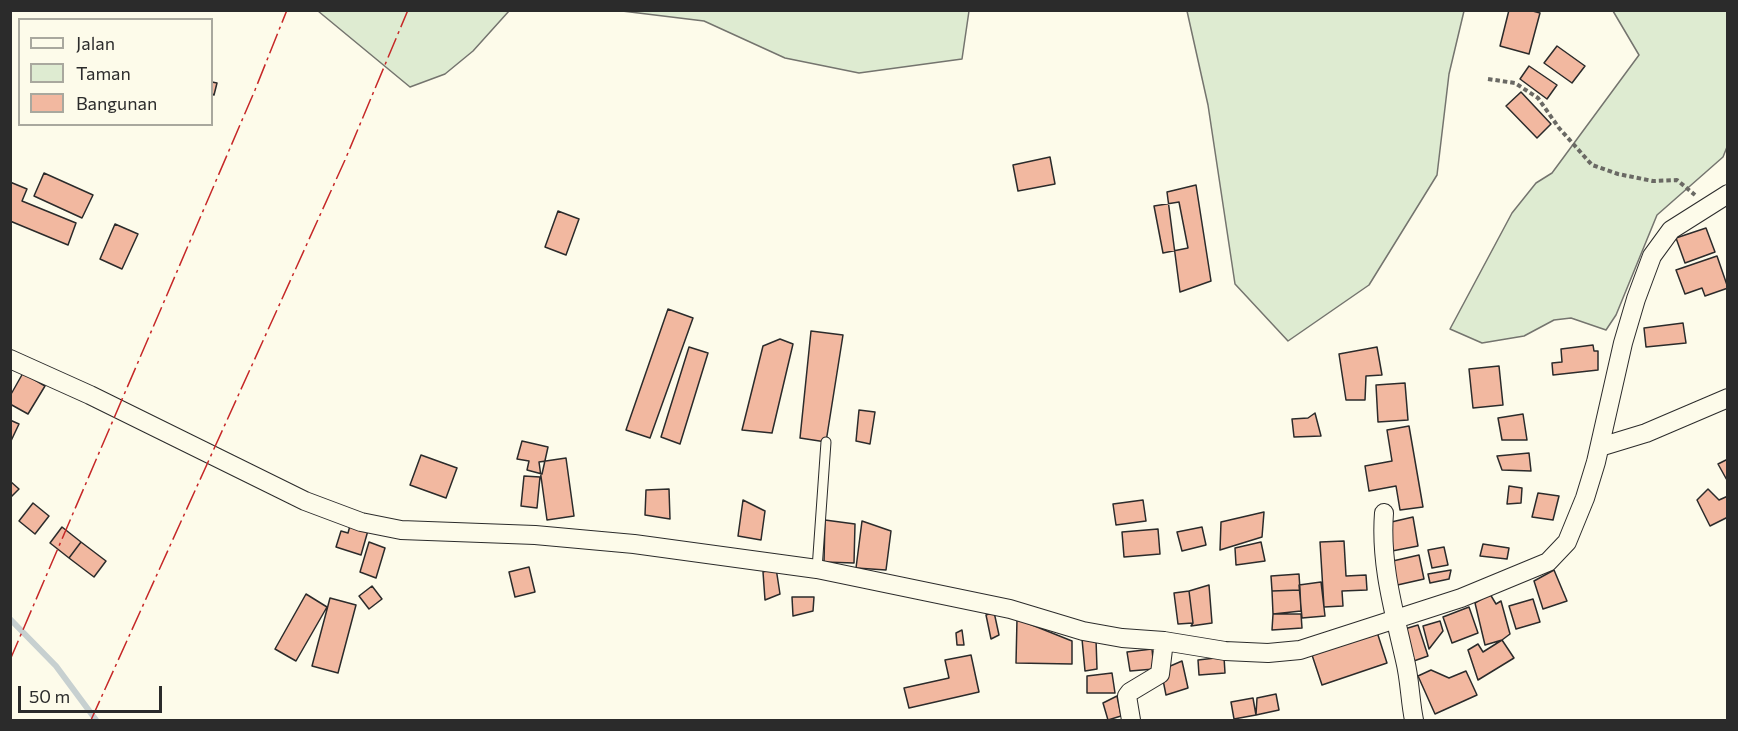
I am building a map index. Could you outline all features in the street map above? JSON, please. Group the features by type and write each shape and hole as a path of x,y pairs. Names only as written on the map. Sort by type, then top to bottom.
{"street":[{"path":"10,359 90,395 305,501 361,522 401,530 535,535 634,544 817,569 1010,609 1083,631 1122,638 1164,641 1225,651 1268,653 1300,650 1461,598 1548,562 1567,542 1585,498 1600,447 1623,343 1652,256 1671,230 1728,194"},
{"path":"1600,447 1646,432 1728,398"},
{"path":"1384,513 1383,559 1406,663 1414,720"},
{"path":"1131,720 1127,696 1160,674 1164,641"}],"lane":[{"path":"817,569 826,442"}],"path":[{"path":"1488,79 1515,83 1538,98 1559,128 1592,165 1618,174 1653,181 1677,180 1694,193 1702,209"}],"green space":[{"path":"318,11 509,11 473,51 445,74 410,87"},
{"path":"622,11 969,11 962,59 859,73 785,58 704,21"},
{"path":"1187,11 1464,11 1449,74 1437,175 1369,285 1288,341 1235,284 1208,105"},
{"path":"1613,11 1727,11 1727,147 1723,157 1657,215 1616,315 1606,330 1571,318 1554,320 1524,336 1482,343 1450,329 1512,213 1536,183 1552,173 1639,55"}],"building":[{"path":"1509,10 1529,10 1540,13 1529,54 1500,46"},
{"path":"1557,46 1585,66 1572,83 1544,63"},
{"path":"1529,66 1557,85 1547,99 1520,79"},
{"path":"213,82 217,83 213,94"},
{"path":"1521,92 1551,124 1537,138 1506,106"},
{"path":"1050,157 1055,184 1018,191 1013,165"},
{"path":"44,173 93,195 82,218 34,196"},
{"path":"10,182 27,189 22,201 76,223 68,245 10,221"},
{"path":"1196,185 1211,281 1180,292 1167,192"},
{"path":"1179,202 1188,248 1163,253 1154,206"},
{"path":"558,211 579,219 566,255 545,247"},
{"path":"115,224 138,234 122,269 100,259"},
{"path":"1706,228 1715,252 1685,263 1676,238"},
{"path":"1717,256 1728,288 1705,296 1702,288 1685,294 1676,270"},
{"path":"668,309 693,318 650,438 626,430"},
{"path":"1683,323 1686,343 1646,347 1644,328"},
{"path":"811,331 843,335 826,442 800,438"},
{"path":"780,339 793,344 772,433 742,430 763,346"},
{"path":"1593,345 1594,351 1598,351 1598,370 1553,375 1552,363 1562,362 1561,349"},
{"path":"689,347 708,353 680,444 661,437"},
{"path":"1377,347 1382,375 1366,376 1365,400 1346,400 1339,354"},
{"path":"1499,366 1503,405 1473,408 1469,369"},
{"path":"23,373 45,386 28,414 10,404 10,396"},
{"path":"1405,383 1408,420 1378,422 1376,385"},
{"path":"859,410 875,412 870,444 856,441"},
{"path":"1315,413 1321,436 1294,437 1292,419 1308,418"},
{"path":"1523,414 1527,440 1502,440 1498,418"},
{"path":"10,420 19,424 10,443"},
{"path":"1409,426 1423,507 1400,510 1396,486 1369,491 1365,466 1392,461 1387,430"},
{"path":"522,441 548,447 542,474 527,470 529,461 517,459"},
{"path":"1529,453 1531,471 1502,470 1497,456"},
{"path":"421,455 457,468 446,498 410,485"},
{"path":"566,458 574,516 547,520 539,462"},
{"path":"1728,459 1728,482 1718,464"},
{"path":"524,476 540,477 537,508 521,506"},
{"path":"10,481 19,489 10,498"},
{"path":"1509,486 1522,488 1521,503 1507,504"},
{"path":"669,489 670,519 645,515 646,490"},
{"path":"1708,489 1719,500 1728,496 1728,517 1710,526 1697,500"},
{"path":"1538,493 1559,496 1553,520 1532,517"},
{"path":"743,500 765,511 761,540 738,536"},
{"path":"1143,500 1146,521 1116,525 1113,504"},
{"path":"33,503 49,516 35,534 19,521"},
{"path":"1264,512 1262,537 1220,550 1221,522"},
{"path":"1413,517 1418,546 1392,551 1387,523"},
{"path":"825,520 855,524 854,563 824,562"},
{"path":"862,521 891,531 886,570 856,568"},
{"path":"351,522 369,527 361,555 336,547 341,531 348,533"},
{"path":"62,527 81,542 69,558 50,543"},
{"path":"1202,527 1206,545 1182,551 1177,532"},
{"path":"1158,529 1160,554 1124,557 1122,532"},
{"path":"1344,541 1346,576 1366,575 1367,590 1342,591 1343,606 1324,607 1320,542"},
{"path":"81,542 106,561 94,577 69,558"},
{"path":"369,542 385,548 376,578 360,572"},
{"path":"1261,542 1265,561 1236,565 1235,548"},
{"path":"1483,544 1509,548 1507,559 1480,556"},
{"path":"1444,547 1448,565 1432,568 1428,550"},
{"path":"1419,555 1424,579 1393,586 1384,563"},
{"path":"529,567 535,592 515,597 509,572"},
{"path":"776,568 780,594 765,600 763,572"},
{"path":"1451,570 1449,579 1430,583 1428,574"},
{"path":"1554,570 1567,601 1543,609 1534,581"},
{"path":"1299,574 1300,590 1272,591 1271,576"},
{"path":"1321,582 1325,616 1302,618 1299,585"},
{"path":"1209,585 1212,623 1191,626 1193,623 1189,591"},
{"path":"372,586 382,599 369,609 359,596"},
{"path":"1300,590 1301,611 1273,614 1272,591"},
{"path":"1189,591 1193,623 1178,624 1174,593"},
{"path":"306,594 327,607 296,661 275,649"},
{"path":"1490,594 1496,604 1501,601 1510,634 1502,640 1485,645 1475,603"},
{"path":"792,597 814,597 813,611 793,616"},
{"path":"330,598 356,605 338,673 312,666"},
{"path":"1533,599 1540,622 1516,629 1509,606"},
{"path":"1469,607 1478,633 1452,643 1443,617"},
{"path":"994,612 999,635 991,639 986,615"},
{"path":"1273,614 1301,614 1302,628 1272,630"},
{"path":"1017,619 1072,641 1072,664 1016,663"},
{"path":"1440,621 1443,631 1429,649 1423,626"},
{"path":"1418,625 1428,656 1411,662 1398,631"},
{"path":"962,630 964,645 957,645 956,633"},
{"path":"1377,632 1387,663 1322,685 1312,655"},
{"path":"1082,639 1096,639 1097,669 1085,671"},
{"path":"1502,640 1514,658 1478,680 1468,650 1478,644 1483,652"},
{"path":"1152,649 1154,669 1130,671 1127,652"},
{"path":"971,655 979,692 909,708 904,688 949,678 945,660"},
{"path":"1224,657 1225,673 1199,675 1198,660"},
{"path":"1182,661 1188,688 1166,695 1161,670"},
{"path":"1431,670 1449,678 1466,671 1477,695 1435,714 1418,676"},
{"path":"1112,673 1115,693 1087,693 1087,676"},
{"path":"1276,694 1279,710 1256,715 1257,698"},
{"path":"1117,696 1121,716 1108,720 1103,703"},
{"path":"1253,698 1256,715 1234,719 1231,702"}],"waterway":[{"path":"10,619 56,666 96,720"}],"power":[{"path":"10,660 255,90 287,10"},
{"path":"91,720 345,160 408,10"}]}
